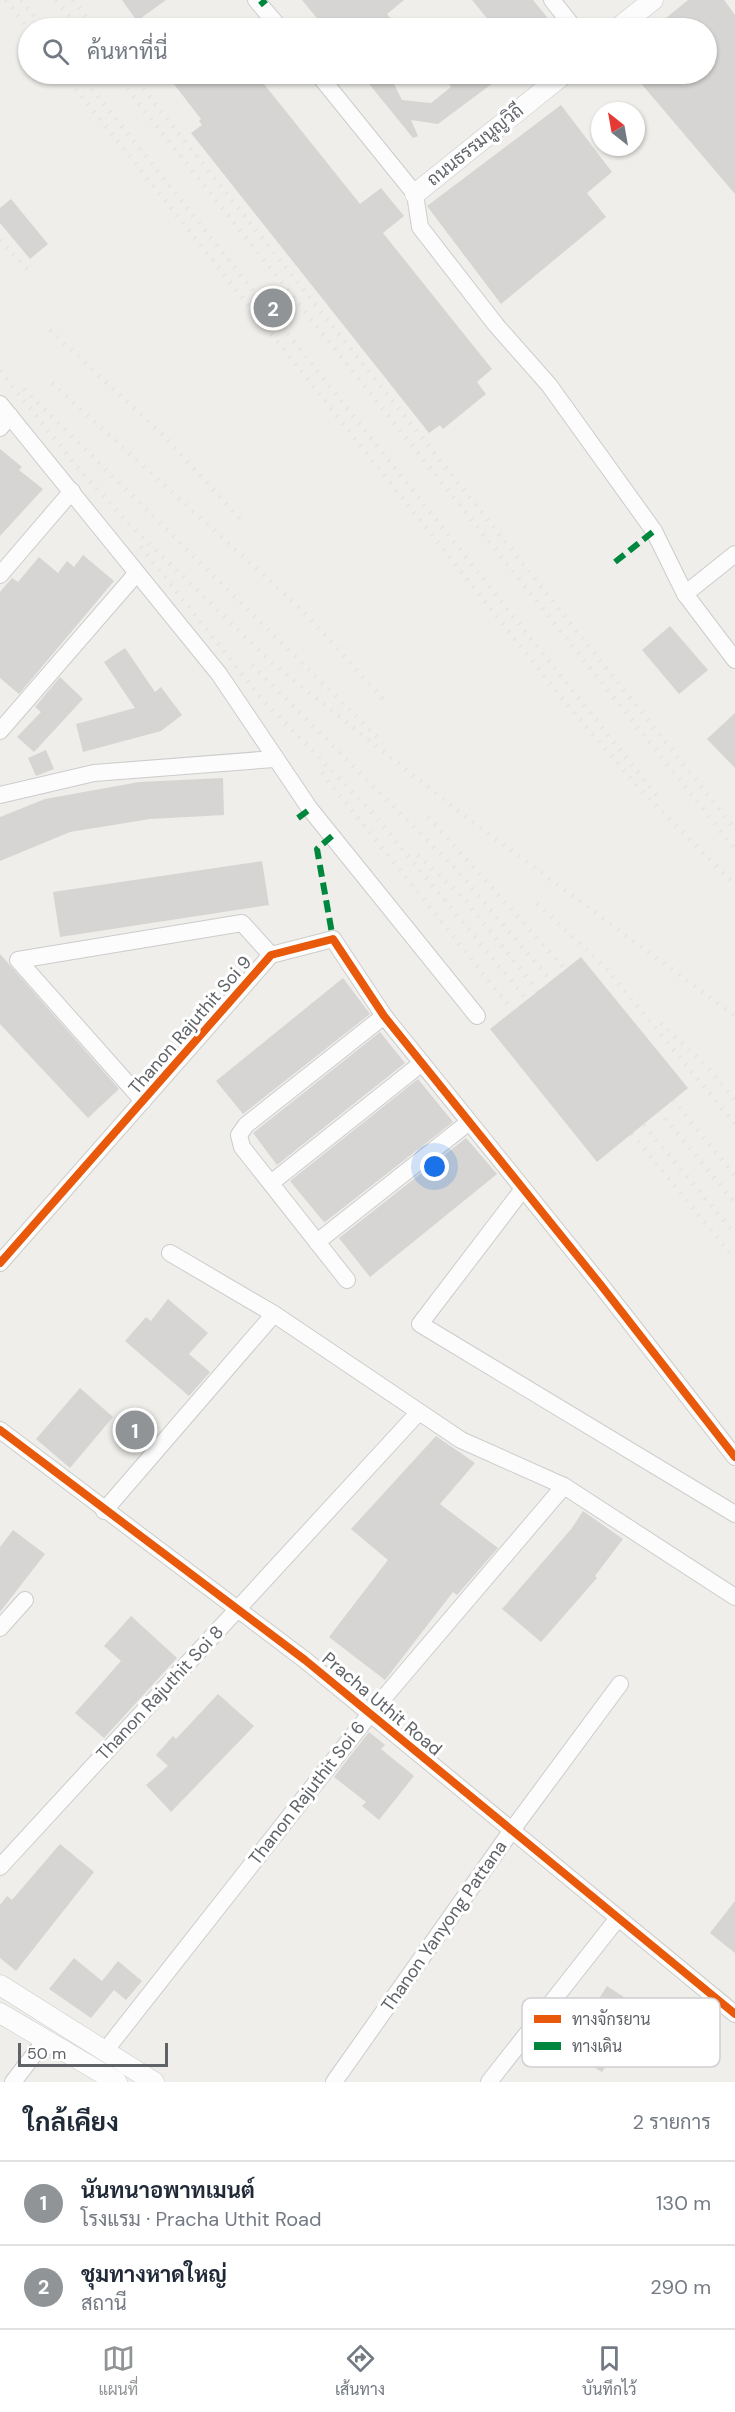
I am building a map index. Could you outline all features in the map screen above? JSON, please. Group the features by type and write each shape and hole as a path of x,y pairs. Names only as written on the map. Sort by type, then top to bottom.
{"street":[{"path":"255,0 271,18"},
{"path":"552,0 566,18"},
{"path":"630,18 653,0"},
{"path":"326,84 415,194 420,227 496,325 549,386 654,531 684,594 735,660"},
{"name":"ถนนธรรมนูญวิถี","path":"415,194 552,84"},
{"path":"3,416 72,491 136,574 219,674 274,759 310,809 477,1016"},
{"path":"0,575 72,491"},
{"path":"684,594 735,554"},
{"path":"0,731 136,574"},
{"path":"0,795 94,772 274,759"},
{"path":"143,1101 18,960 242,922 271,955"},
{"name":"Thanon Rajuthit Soi 9","path":"0,1263 271,955 333,939 384,1016 735,1457"},
{"path":"347,1280 242,1147 239,1140 242,1130 384,1016"},
{"path":"271,1183 422,1063"},
{"path":"317,1242 469,1122"},
{"path":"523,1189 420,1324 735,1514"},
{"path":"170,1253 274,1314 461,1440 564,1486 735,1597"},
{"path":"104,1511 274,1314"},
{"name":"Thanon Rajuthit Soi 8","path":"0,1867 418,1413"},
{"name":"Pracha Uthit Road","path":"0,1430 104,1511 237,1609 370,1714 716,1998"},
{"name":"Thanon Rajuthit Soi 6","path":"105,2051 370,1714 564,1486"},
{"path":"0,1628 25,1600"},
{"name":"Thanon Yanyong Pattana","path":"334,2082 512,1830 620,1684"},
{"path":"555,1998 618,1918"},
{"path":"0,1985 154,2082"},
{"name":"Pracha Uthit Road","path":"720,2002 735,2014"},
{"path":"0,2013 117,2082"},
{"path":"13,2082 46,2039"},
{"path":"489,2082 522,2040"}],"building":[{"path":"122,0 166,0 141,18 135,18"},
{"path":"302,0 404,0 387,14 390,18 317,18"},
{"path":"472,0 533,0 548,18 487,18"},
{"path":"688,0 724,0 735,15 735,194 642,84 717,84 717,18 666,18"},
{"path":"174,84 264,84 360,204 381,188 404,216 383,233 492,369 477,382 486,394 443,429 440,425 429,433 191,133 202,125 199,121 201,119"},
{"path":"369,84 394,84 402,100 431,103 451,87 449,84 492,84 438,124 411,120 418,136 413,138"},
{"path":"561,105 591,144 591,156 600,156 612,172 587,193 606,217 501,304 427,206"},
{"path":"11,199 48,244 30,259 0,223 0,208"},
{"path":"0,449 22,467 19,470 43,489 0,536"},
{"path":"83,555 114,581 19,694 0,678 0,592 12,578 18,582 39,557 58,573 67,561 74,567"},
{"path":"670,626 708,670 679,694 642,650"},
{"path":"125,648 155,692 161,687 182,715 161,731 83,752 76,724 135,708 104,662"},
{"path":"60,677 83,699 34,752 17,737 41,712 35,707"},
{"path":"735,713 735,768 707,739"},
{"path":"46,750 54,769 36,776 28,758"},
{"path":"223,778 224,815 150,819 70,832 0,861 0,817 45,799 139,782"},
{"path":"262,861 269,905 60,937 53,892"},
{"path":"0,954 119,1089 88,1118 0,1024"},
{"path":"581,957 688,1088 597,1162 490,1029"},
{"path":"343,978 370,1014 243,1114 216,1081"},
{"path":"380,1032 405,1063 277,1165 253,1133"},
{"path":"418,1079 453,1122 325,1222 323,1221 290,1181"},
{"path":"466,1138 497,1174 370,1277 339,1238"},
{"path":"168,1299 208,1333 189,1354 210,1372 189,1396 125,1341 146,1317 151,1321"},
{"path":"80,1388 113,1417 70,1468 36,1439"},
{"path":"436,1436 475,1463 440,1504 498,1548 457,1595 453,1592 385,1680 329,1637 388,1560 351,1529"},
{"path":"583,1511 623,1539 595,1576 597,1578 541,1642 502,1609 572,1528"},
{"path":"13,1530 45,1554 0,1612 0,1547"},
{"path":"131,1616 177,1658 104,1738 75,1713 121,1661 104,1646"},
{"path":"218,1694 254,1726 171,1812 146,1785 168,1766 156,1755 173,1736 176,1739"},
{"path":"369,1732 385,1745 381,1749 414,1776 379,1820 362,1806 366,1802 334,1777"},
{"path":"60,1844 94,1872 16,1971 0,1958 0,1905 7,1896 12,1900"},
{"path":"735,1901 735,1953 710,1933"},
{"path":"74,1958 102,1981 118,1961 142,1981 126,2000 114,1990 91,2018 49,1989"},
{"path":"607,1986 625,1998 599,1998"},
{"path":"594,2067 605,2067 602,2072"}],"railway":[{"path":"6,0 20,18"},
{"path":"21,0 36,18"},
{"path":"56,0 71,18"},
{"path":"73,0 87,18"},
{"path":"72,84 570,708 640,789 735,885"},
{"path":"88,84 660,800"},
{"path":"123,84 735,849"},
{"path":"139,84 735,829"},
{"path":"0,240 29,271"},
{"path":"50,330 165,437 240,519"},
{"path":"0,371 83,474 129,524 272,663 458,811 735,1016"},
{"path":"52,383 304,612 383,699"},
{"path":"24,389 383,743"},
{"path":"141,547 261,698 370,810 527,1000"},
{"path":"252,665 455,868 551,981"},
{"path":"322,773 513,1011"},
{"path":"428,817 565,969"},
{"path":"418,855 466,901 538,991"},
{"path":"537,904 604,966 735,1124"},
{"path":"661,1023 709,1069 735,1101"},
{"path":"673,1100 735,1176"},
{"path":"659,1111 735,1203"},
{"path":"644,1125 735,1234"},
{"path":"632,1134 735,1259"}],"marked path":[{"path":"260,5 266,0"},
{"path":"615,562 654,531"},
{"path":"298,818 310,809"},
{"path":"332,836 317,849 333,939"}],"cycle path":[{"path":"0,1263 271,955 333,939 384,1016 600,1284 735,1457"},
{"path":"0,1430 305,1660 716,1998"},
{"path":"720,2002 735,2014"}],"place":[{"name":"ชุมทางหาดใหญ่","path":"273,308"},
{"name":"นันทนาอพาทเมนต์","path":"135,1430"}]}
